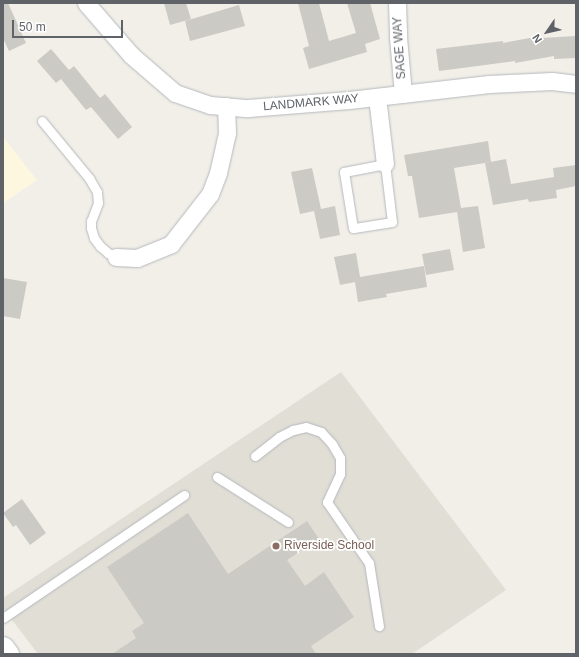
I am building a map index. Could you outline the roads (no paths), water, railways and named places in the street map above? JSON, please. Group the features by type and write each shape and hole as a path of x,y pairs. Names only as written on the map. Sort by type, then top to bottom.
{"street":[{"name":"LANDMARK WAY","path":"86,3 130,55 175,93 210,106 248,108 377,97 489,84 552,81 576,84"},
{"name":"SAGE WAY","path":"397,3 398,37 404,94"},
{"path":"377,97 385,164"},
{"path":"116,257 137,258 171,244 210,194 218,173 227,133 226,106"},
{"path":"3,647 8,654"}],"lane":[{"path":"42,121 92,183 97,192 98,203 91,228 94,238 100,246 108,253 116,257"},
{"path":"385,164 392,222 353,228 344,172 385,164"},
{"path":"256,456 279,437 294,430 306,427 321,432 332,444 340,458 340,474 327,502 369,563 379,626"},
{"path":"217,477 288,522"},
{"path":"3,618 184,495"}],"place":[{"name":"Riverside School","path":"276,546"}]}
